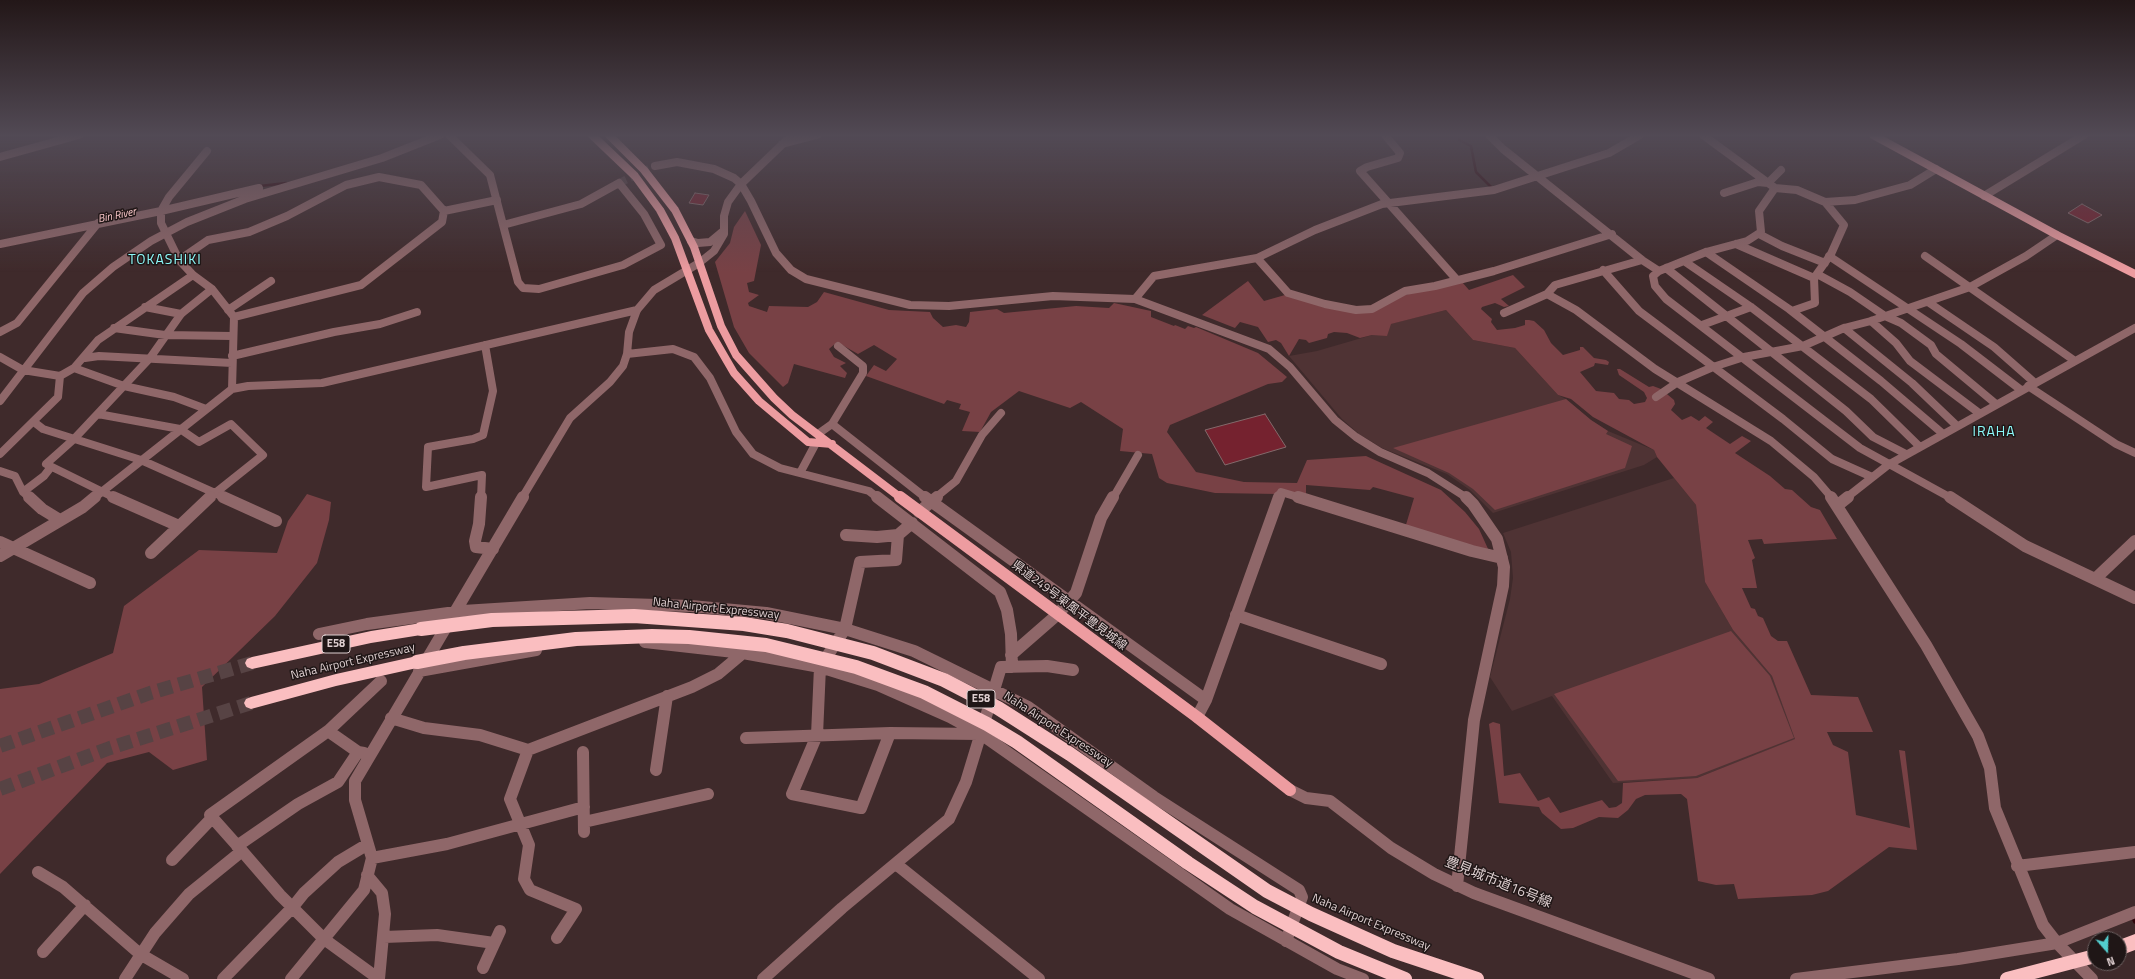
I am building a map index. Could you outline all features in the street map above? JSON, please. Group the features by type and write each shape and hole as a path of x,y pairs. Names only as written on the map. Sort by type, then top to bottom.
{"highway":[{"name":"Naha Airport Expressway","path":"252,663 372,637 492,620 550,617 627,616 744,624 788,631 873,653 944,680 998,708 1070,754 1196,843 1267,890 1311,914 1393,951 1477,979"},
{"name":"Naha Airport Expressway","path":"251,703 336,680 418,667 471,652 576,639 652,636 688,637 766,646 856,667 924,692 987,724 1017,742 1188,863 1255,907 1339,952 1405,979"},
{"path":"2008,979 2087,958"}],"main road":[{"name":"県道249号東風平豊見城線","path":"638,181 653,199 675,238 712,336 734,373 745,386 776,416 808,442 817,439 832,444 919,512 1197,717 1290,790"},
{"path":"653,181 674,210 691,240 721,326 736,355 774,398 817,439"},
{"path":"1957,181 2057,235 2135,274"},
{"path":"2057,235 2135,281"}],"street":[{"path":"183,181 161,211 161,223 179,260 193,275 212,289 231,314 232,389"},
{"path":"0,244 161,211 291,181 296,185"},
{"path":"0,401 83,293 132,253 166,232 208,213 245,199 310,181"},
{"path":"179,260 208,240 249,232 288,216 346,185 366,181"},
{"path":"395,181 421,185 444,211"},
{"path":"491,181 496,200 518,282 523,288 539,289 623,265 661,245 644,214 632,197 619,184 581,204 503,225"},
{"path":"736,181 741,184 776,253 791,270 806,279 910,305 949,306 1053,296 1135,299 1269,349 1290,367 1335,420 1356,438 1380,452 1428,473 1461,493 1472,504 1490,527 1496,539 1504,566 1502,586 1474,720 1457,886"},
{"path":"125,979 154,933 189,894 239,848 298,804 338,782 364,753 391,718 418,667 493,549 570,418 610,382 623,366 627,354 628,332 637,310 654,290 699,263 718,246 725,229 725,209 744,181"},
{"path":"1368,181 1457,280"},
{"path":"1135,299 1154,276 1257,258 1315,230 1388,203 1494,190 1524,181"},
{"path":"1545,181 1642,260 1662,270 1728,316 1846,411 1873,438 1906,454"},
{"path":"1766,181 1772,185"},
{"path":"1775,181 1759,211 1761,232 1759,234 1747,241 1706,252 1662,270 1653,276 1655,286 1666,299 1744,357 1860,448 1888,465 1936,489 2025,546 2135,598"},
{"path":"1825,202 1855,200 1910,185 1917,181"},
{"path":"1984,196 2009,181"},
{"path":"1724,193 1758,182 1798,190 1825,202 1844,225 1827,260 1815,276 1815,302 1792,311"},
{"path":"444,211 496,200"},
{"path":"231,314 361,285 442,222 444,211"},
{"path":"0,332 17,323 98,223"},
{"path":"691,240 698,243 710,242 725,229"},
{"path":"1257,258 1288,293 1325,304 1356,310 1372,309 1404,291 1494,271 1612,234"},
{"path":"1759,234 1782,246 1827,260 1908,309 2116,444 2135,453"},
{"path":"1656,397 1678,382 1713,367 1744,357 1774,353 1803,346 1844,328 1908,309 1970,287 2026,256 2057,235"},
{"path":"1736,244 1850,292 1884,316 1901,323 1931,346 1936,354 1996,404"},
{"path":"1706,252 1792,311 1881,381 1942,433"},
{"path":"1924,256 2075,361"},
{"path":"1504,313 1547,294 1556,285 1603,270 1642,260"},
{"path":"1684,261 1751,307 1871,399 1920,447"},
{"path":"1603,270 1639,311 1783,419 1832,459 1872,478"},
{"path":"0,357 23,370 60,376 74,368 85,358 98,340 193,275"},
{"path":"231,314 271,281"},
{"path":"179,526 101,492 46,464 74,439 150,358 181,314 212,289"},
{"path":"1547,294 1576,310 1655,369 1771,441 1814,477 1838,505 1926,645 1978,736 1990,768 1995,808 2017,866 2043,926 2057,943 2092,979"},
{"path":"1928,302 1994,347 2028,386"},
{"path":"146,306 181,314"},
{"path":"1702,325 1751,307"},
{"path":"0,556 83,506 232,389 248,386 322,383 637,310"},
{"path":"85,358 98,356 232,360 334,332 380,324 417,312"},
{"path":"1871,321 1896,342 1910,360 1979,413"},
{"path":"114,328 165,335 232,336"},
{"path":"1844,328 1912,383 1956,425"},
{"path":"1838,505 1888,465 1906,454 1956,425 2135,328"},
{"path":"485,345 493,391 483,435 473,439 428,446 426,487 482,475 479,524 475,541 476,547 493,549"},
{"path":"800,472 817,439 832,424 863,373 863,366 838,346"},
{"path":"627,354 673,349 685,352 694,357 710,378 736,432 753,454 780,468 869,491 1000,592 1007,610 1011,634 1011,661"},
{"path":"74,368 124,386 174,397 206,409"},
{"path":"0,454 58,397 60,376"},
{"path":"919,512 956,481 982,435 1001,413"},
{"path":"98,414 180,429 199,442 231,424 263,455 215,493 151,553"},
{"path":"34,422 44,429 141,460 276,521"},
{"path":"832,424 931,502 1206,700"},
{"path":"763,979 842,908 949,819 966,782 1001,667 1011,661 1058,614 1076,593 1101,518 1138,455"},
{"path":"23,492 44,476 51,466"},
{"path":"0,471 14,476 23,492 42,509 60,520"},
{"path":"1197,717 1206,700 1281,492 1472,551 1502,558"},
{"path":"846,535 877,537 898,535 912,524"},
{"path":"890,733 862,808 792,794 817,735 818,679 820,666 845,630 860,562 896,560 898,535"},
{"path":"2095,579 2135,541"},
{"path":"0,542 90,583"},
{"path":"320,634 368,624 455,611 590,603 691,606 766,613 845,630 914,651 994,689 1028,708 1154,797 1299,890 1302,897 1286,941"},
{"path":"1236,615 1381,664"},
{"path":"418,667 600,640 635,640 743,653 820,666 878,685 950,717 981,734 1196,886 1286,941 1338,969 1362,979"},
{"path":"391,718 424,728 480,735 528,750 667,696 718,674 743,653"},
{"path":"1011,661 1073,670"},
{"path":"172,860 212,818 210,816 242,791 328,731 382,681"},
{"path":"656,770 667,696"},
{"path":"328,731 364,753"},
{"path":"746,738 890,733 981,734"},
{"path":"528,750 510,799 519,824 529,845 524,879 530,890 576,909 557,938"},
{"path":"583,752 584,827 708,794"},
{"path":"291,979 364,890 372,858 355,800 354,781 364,753"},
{"name":"豊見城市道16号線","path":"1290,790 1306,798 1330,802 1391,848 1457,886 1489,900 1708,979"},
{"path":"372,858 447,844 584,807"},
{"path":"212,818 292,908 324,938 379,979 384,937 382,893 368,874"},
{"path":"223,979 292,908 304,893 338,862 368,844"},
{"path":"2017,866 2135,852"},
{"path":"896,864 1039,979"},
{"path":"38,872 63,887 140,954 180,978"},
{"path":"43,952 84,905"},
{"path":"1796,979 1958,959 2057,943 2135,912"},
{"path":"483,968 500,931"},
{"path":"384,937 437,935 494,943"}],"shaded area":[{"path":"745,211 761,245 754,281 747,283 749,292 759,295 748,303 749,306 767,312 769,306 808,307 817,302 824,292 889,310 930,312 933,318 943,327 956,325 966,327 969,322 970,312 997,309 1004,313 1076,306 1109,308 1114,303 1151,311 1151,317 1185,329 1188,326 1194,328 1196,327 1258,353 1287,377 1282,382 1268,384 1170,425 1167,432 1196,472 1244,482 1297,483 1307,460 1366,456 1441,490 1465,512 1479,529 1489,551 1405,528 1414,498 1373,487 1370,490 1306,485 1306,498 1278,494 1215,493 1167,483 1159,478 1152,454 1120,451 1123,429 1081,402 1070,408 1019,391 991,412 980,432 962,431 970,412 959,409 961,404 947,400 944,404 866,376 874,365 886,371 897,359 874,345 858,354 837,342 829,349 834,357 846,363 840,366 847,373 845,378 794,364 788,383 783,387 749,353 734,327 715,262 730,243 734,227"},
{"path":"1513,275 1525,287 1501,299 1509,306 1504,307 1495,303 1482,307 1481,309 1492,319 1491,322 1497,330 1525,325 1525,320 1534,321 1544,330 1551,343 1563,355 1580,350 1580,347 1583,347 1594,358 1606,360 1609,362 1608,365 1595,363 1594,366 1580,372 1596,391 1614,393 1619,399 1629,400 1634,404 1645,402 1647,398 1644,392 1619,375 1617,369 1620,369 1649,387 1653,386 1661,389 1674,400 1675,404 1671,410 1682,420 1691,416 1699,421 1705,416 1713,422 1706,428 1730,444 1742,436 1751,441 1735,453 1770,476 1785,489 1792,490 1811,507 1820,510 1837,539 1764,544 1762,539 1748,540 1755,558 1752,560 1757,588 1742,588 1751,608 1755,609 1758,616 1763,618 1771,636 1778,641 1787,641 1811,695 1858,697 1873,732 1827,732 1833,745 1848,752 1856,815 1910,828 1899,750 1905,751 1917,850 1889,847 1828,891 1812,895 1738,899 1734,884 1716,885 1698,881 1687,799 1681,794 1645,795 1636,799 1628,810 1618,818 1599,817 1573,828 1561,829 1542,813 1539,807 1499,803 1489,724 1493,722 1500,724 1504,776 1520,773 1538,801 1549,797 1560,813 1602,800 1609,808 1616,807 1622,803 1623,783 1697,778 1795,739 1772,676 1733,630 1705,582 1696,505 1657,457 1654,450 1593,417 1571,399 1558,395 1515,348 1473,340 1446,310 1391,324 1387,336 1372,335 1360,338 1347,333 1334,332 1328,334 1327,338 1309,343 1306,340 1299,339 1289,356 1281,343 1276,340 1268,342 1258,327 1240,322 1235,328 1202,315 1248,281 1264,301 1285,295 1349,312 1400,296 1462,282 1469,290"},
{"path":"1446,310 1473,340 1515,348 1558,395 1566,399 1591,420 1608,431 1654,450 1657,457 1644,465 1493,513 1470,490 1447,474 1382,448 1359,434 1342,419 1289,356 1317,351 1372,335 1387,335 1390,324"},
{"path":"1566,399 1591,420 1608,431 1606,434 1632,446 1625,468 1495,510 1473,489 1449,473 1393,448"},
{"path":"1674,478 1696,505 1705,582 1733,630 1772,676 1796,739 1697,778 1613,783 1552,696 1512,711 1490,677 1510,599 1513,578 1511,552 1503,533"},
{"path":"307,494 331,502 329,520 317,563 275,616 202,687 207,760 173,770 149,752 107,763 0,874 0,689 39,684 113,653 124,606 199,550 277,553 288,521"},
{"path":"1731,631 1770,676 1794,738 1696,776 1618,781 1554,694"}],"building":[{"path":"695,193 709,195 703,205 689,203"},
{"path":"2082,204 2102,215 2088,223 2068,213"},
{"path":"1265,414 1286,447 1225,465 1205,430"}],"waterway":[{"path":"1485,181 1491,187"},
{"name":"Bin River","path":"260,186 286,183"}],"tunnel":[{"path":"619,183 624,181"},
{"path":"0,746 150,693 252,663"},
{"path":"0,789 110,748 251,703"}],"district":[{"name":"TOKASHIKI","path":"165,261"},
{"name":"IRAHA","path":"1994,433"}]}
